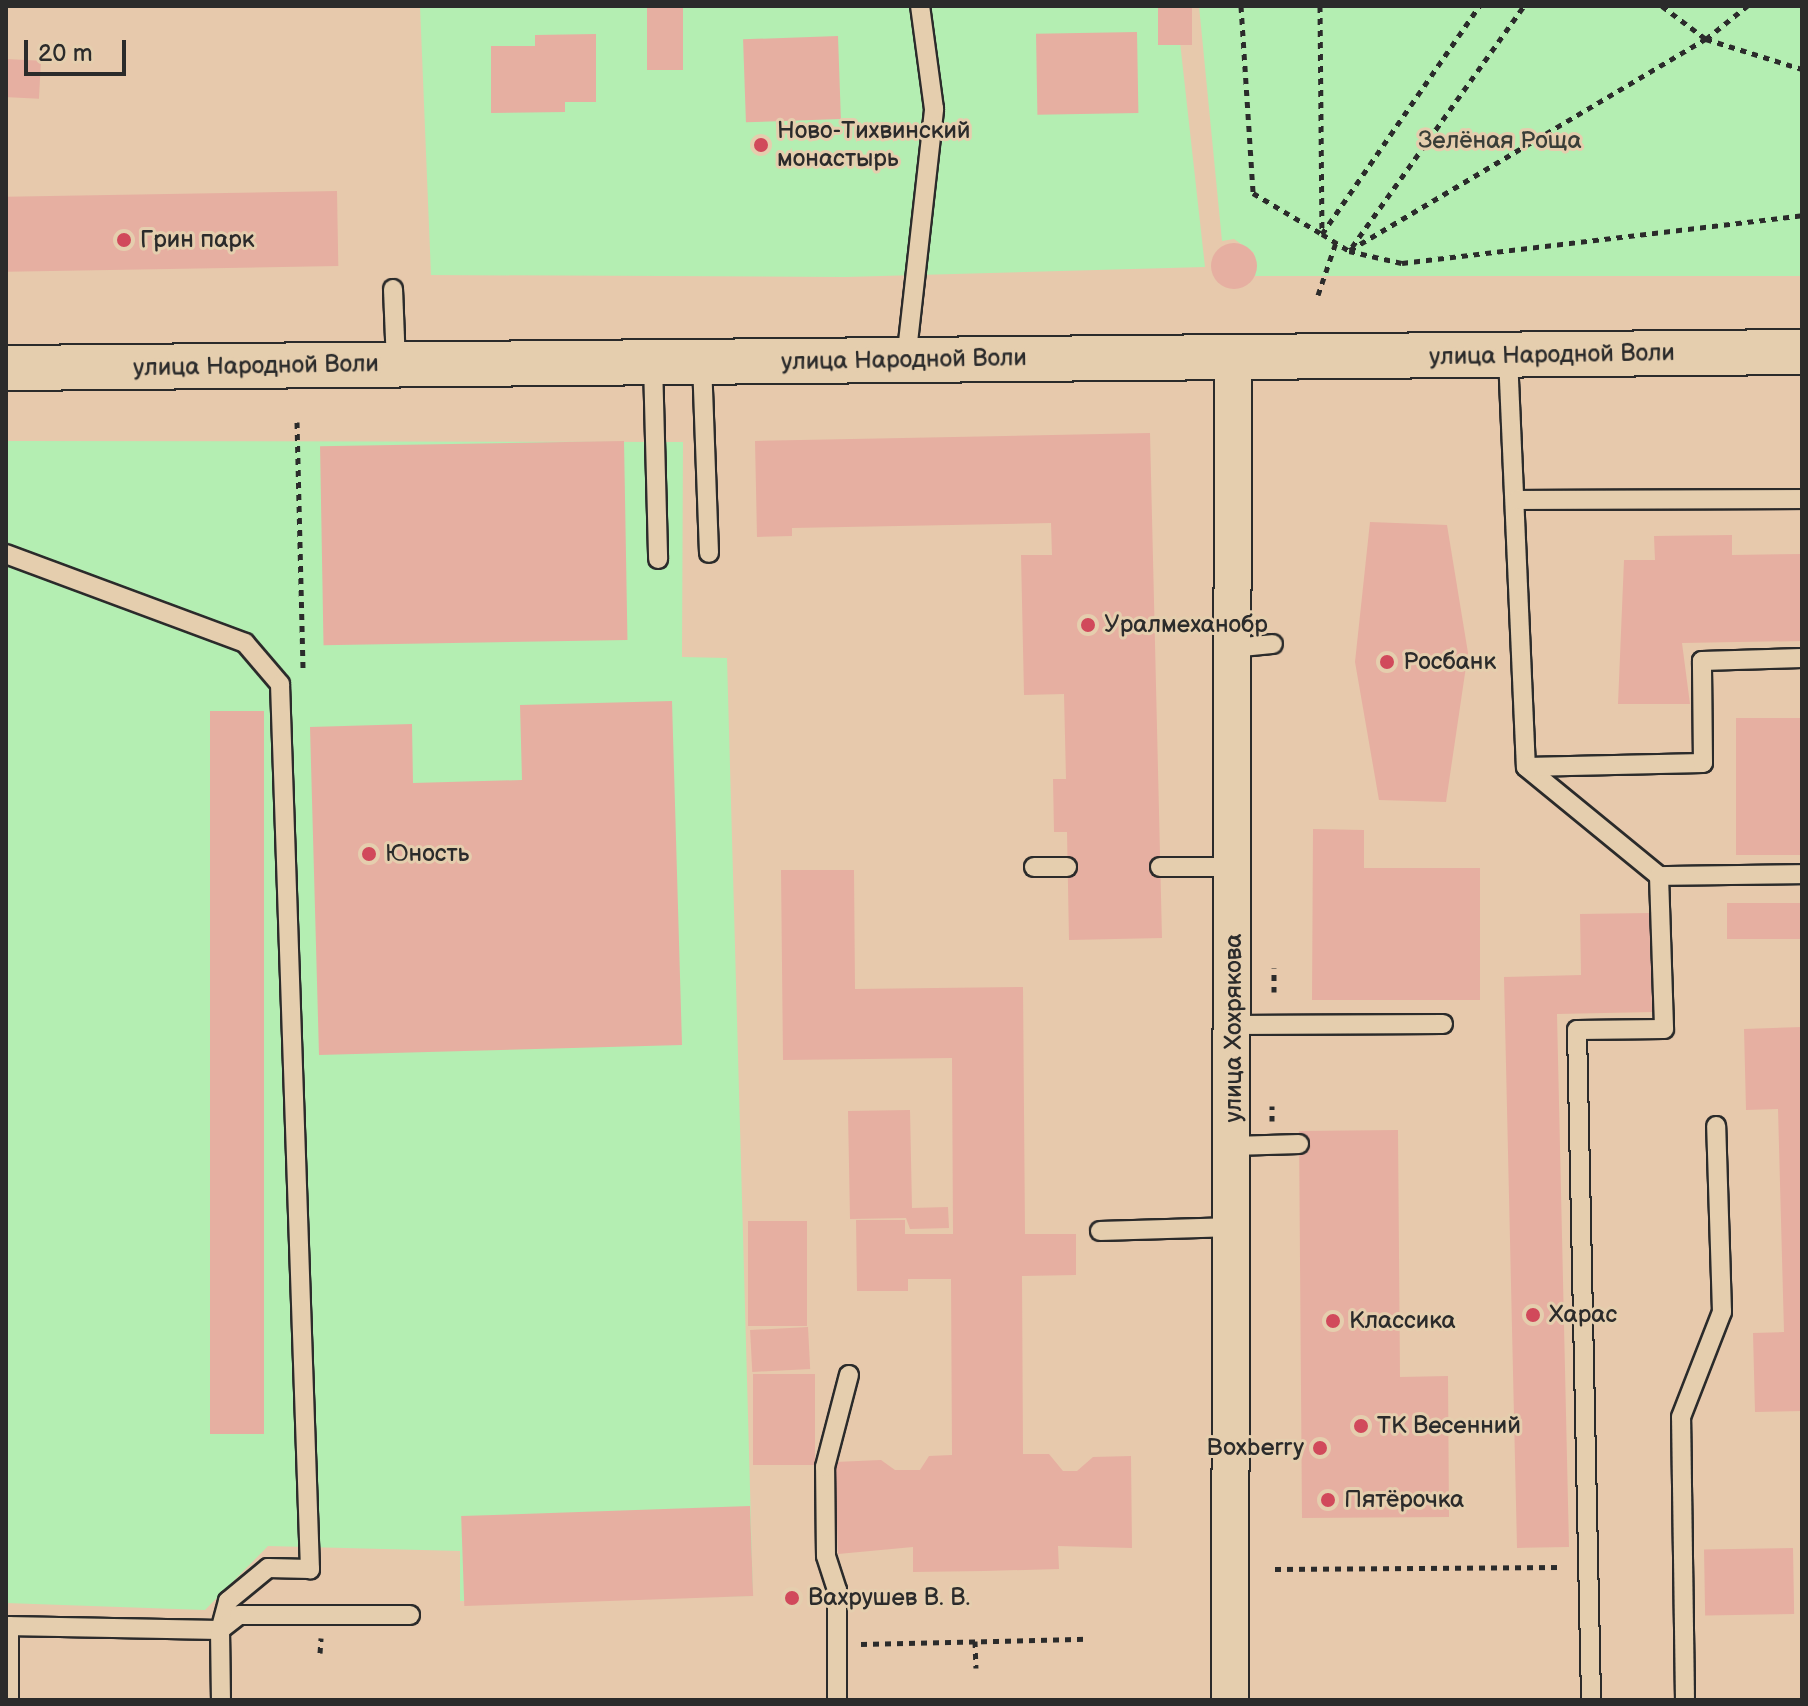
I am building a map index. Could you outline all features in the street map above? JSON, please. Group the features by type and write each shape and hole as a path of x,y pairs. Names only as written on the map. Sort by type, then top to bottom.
{"street":[{"name":"улица Народной Воли","path":"6,368 1802,352"},
{"name":"улица Хохрякова","path":"1230,1700 1234,1227 1233,357"}],"lane":[{"path":"906,360 934,109 920,6"},
{"path":"393,289 396,365"},
{"path":"1508,357 1517,500 1526,767 1659,876 1802,874"},
{"path":"702,362 709,553"},
{"path":"653,363 658,559"},
{"path":"1517,500 1802,499"},
{"path":"6,554 245,643 280,684 310,1569 268,1568 228,1601 220,1630 221,1700"},
{"path":"1233,648 1273,644"},
{"path":"1526,767 1703,763 1702,661 1802,658"},
{"path":"1034,867 1067,867"},
{"path":"1160,867 1233,867"},
{"path":"1591,1700 1577,1030 1664,1029 1659,876"},
{"path":"1234,1025 1443,1024"},
{"path":"1685,1700 1681,1417 1722,1312 1716,1126"},
{"path":"1234,1146 1299,1144"},
{"path":"1100,1231 1234,1227"},
{"path":"837,1700 825,1467 849,1375"},
{"path":"9,1700 7,1626 220,1630 239,1615 410,1615"}],"path":[{"path":"1241,6 1253,193 1349,251 1402,263 1802,215"},
{"path":"1320,6 1322,234"},
{"path":"1322,234 1479,6"},
{"path":"1349,251 1524,6"},
{"path":"1662,6 1706,39 1802,69"},
{"path":"1349,251 1706,39 1747,6"},
{"path":"1318,295 1336,242"},
{"path":"297,422 302,635"},
{"path":"1274,968 1274,992"},
{"path":"1272,1106 1272,1124"},
{"path":"1275,1569 1559,1567"},
{"path":"836,1644 1087,1639"},
{"path":"975,1641 976,1668"}],"green space":[{"name":"Ново-Тихвинский монастырь","path":"420,6 1176,6 1205,267 845,277 431,275"},
{"name":"Зелёная Роща","path":"1199,6 1802,6 1802,276 1255,276 1254,253 1234,239 1222,241"},
{"name":"Юность","path":"6,441 683,442 682,657 727,658 753,1596 460,1601 460,1551 268,1546 205,1610 6,1603"}],"building":[{"path":"647,6 683,6 683,70 647,70"},
{"path":"1158,6 1192,6 1192,45 1158,45"},
{"path":"1137,32 1138,113 1037,115 1036,34"},
{"path":"596,34 596,102 565,102 565,112 491,113 491,46 535,46 535,35"},
{"path":"838,36 841,119 746,122 743,39"},
{"path":"6,59 41,61 39,99 6,97"},
{"path":"337,191 338,266 7,272 6,197"},
{"path":"1234,243 1250,250 1257,266 1250,282 1234,289 1218,282 1211,266 1218,250"},
{"name":"Уралмеханобр","path":"1150,433 1162,938 1069,940 1067,832 1054,832 1053,779 1066,779 1064,694 1024,695 1021,555 1052,555 1051,523 792,528 792,536 757,537 755,441"},
{"path":"624,441 627,640 324,645 320,446"},
{"path":"1370,522 1447,525 1468,653 1446,802 1379,800 1355,662"},
{"path":"1732,535 1732,555 1802,554 1802,641 1682,643 1690,704 1618,704 1624,560 1655,560 1654,536"},
{"path":"672,701 682,1045 319,1055 310,727 412,724 413,783 522,780 520,705"},
{"path":"210,711 264,711 264,1434 210,1434"},
{"path":"1736,718 1802,718 1802,855 1736,855"},
{"path":"1313,829 1364,830 1364,868 1480,868 1480,1000 1312,1000"},
{"path":"781,870 854,870 855,989 1023,987 1025,1234 1076,1234 1076,1275 1022,1276 1023,1454 1049,1454 1063,1471 1077,1471 1093,1457 1131,1456 1132,1548 1058,1546 1059,1569 984,1571 913,1572 913,1547 838,1554 835,1462 881,1460 895,1470 920,1470 929,1456 952,1455 951,1279 908,1279 908,1291 857,1291 856,1220 905,1220 905,1234 953,1234 952,1058 783,1060"},
{"path":"1727,903 1802,903 1802,939 1727,939"},
{"path":"1650,913 1652,1012 1557,1014 1569,1547 1517,1548 1504,977 1581,975 1580,914"},
{"path":"1802,1027 1802,1411 1755,1412 1753,1333 1784,1332 1778,1109 1746,1110 1744,1029"},
{"path":"910,1110 912,1208 948,1207 949,1228 910,1229 906,1218 850,1219 848,1111"},
{"path":"1398,1130 1400,1377 1448,1376 1449,1517 1302,1518 1299,1131"},
{"path":"748,1221 807,1221 807,1326 748,1326"},
{"path":"808,1327 810,1369 752,1372 750,1330"},
{"path":"753,1374 815,1374 815,1465 753,1465"},
{"path":"750,1506 753,1596 464,1606 461,1516"},
{"path":"1793,1548 1794,1614 1705,1616 1704,1550"}],"place":[{"name":"Ново-Тихвинский монастырь","path":"761,145"},
{"name":"Грин парк","path":"124,240"},
{"name":"Уралмеханобр","path":"1088,625"},
{"name":"Росбанк","path":"1387,662"},
{"name":"Юность","path":"369,854"},
{"name":"Харас","path":"1533,1315"},
{"name":"Классика","path":"1333,1321"},
{"name":"ТК Весенний","path":"1361,1426"},
{"name":"Boxberry","path":"1320,1448"},
{"name":"Пятёрочка","path":"1328,1500"},
{"name":"Вахрушев В. В.","path":"792,1598"}]}
